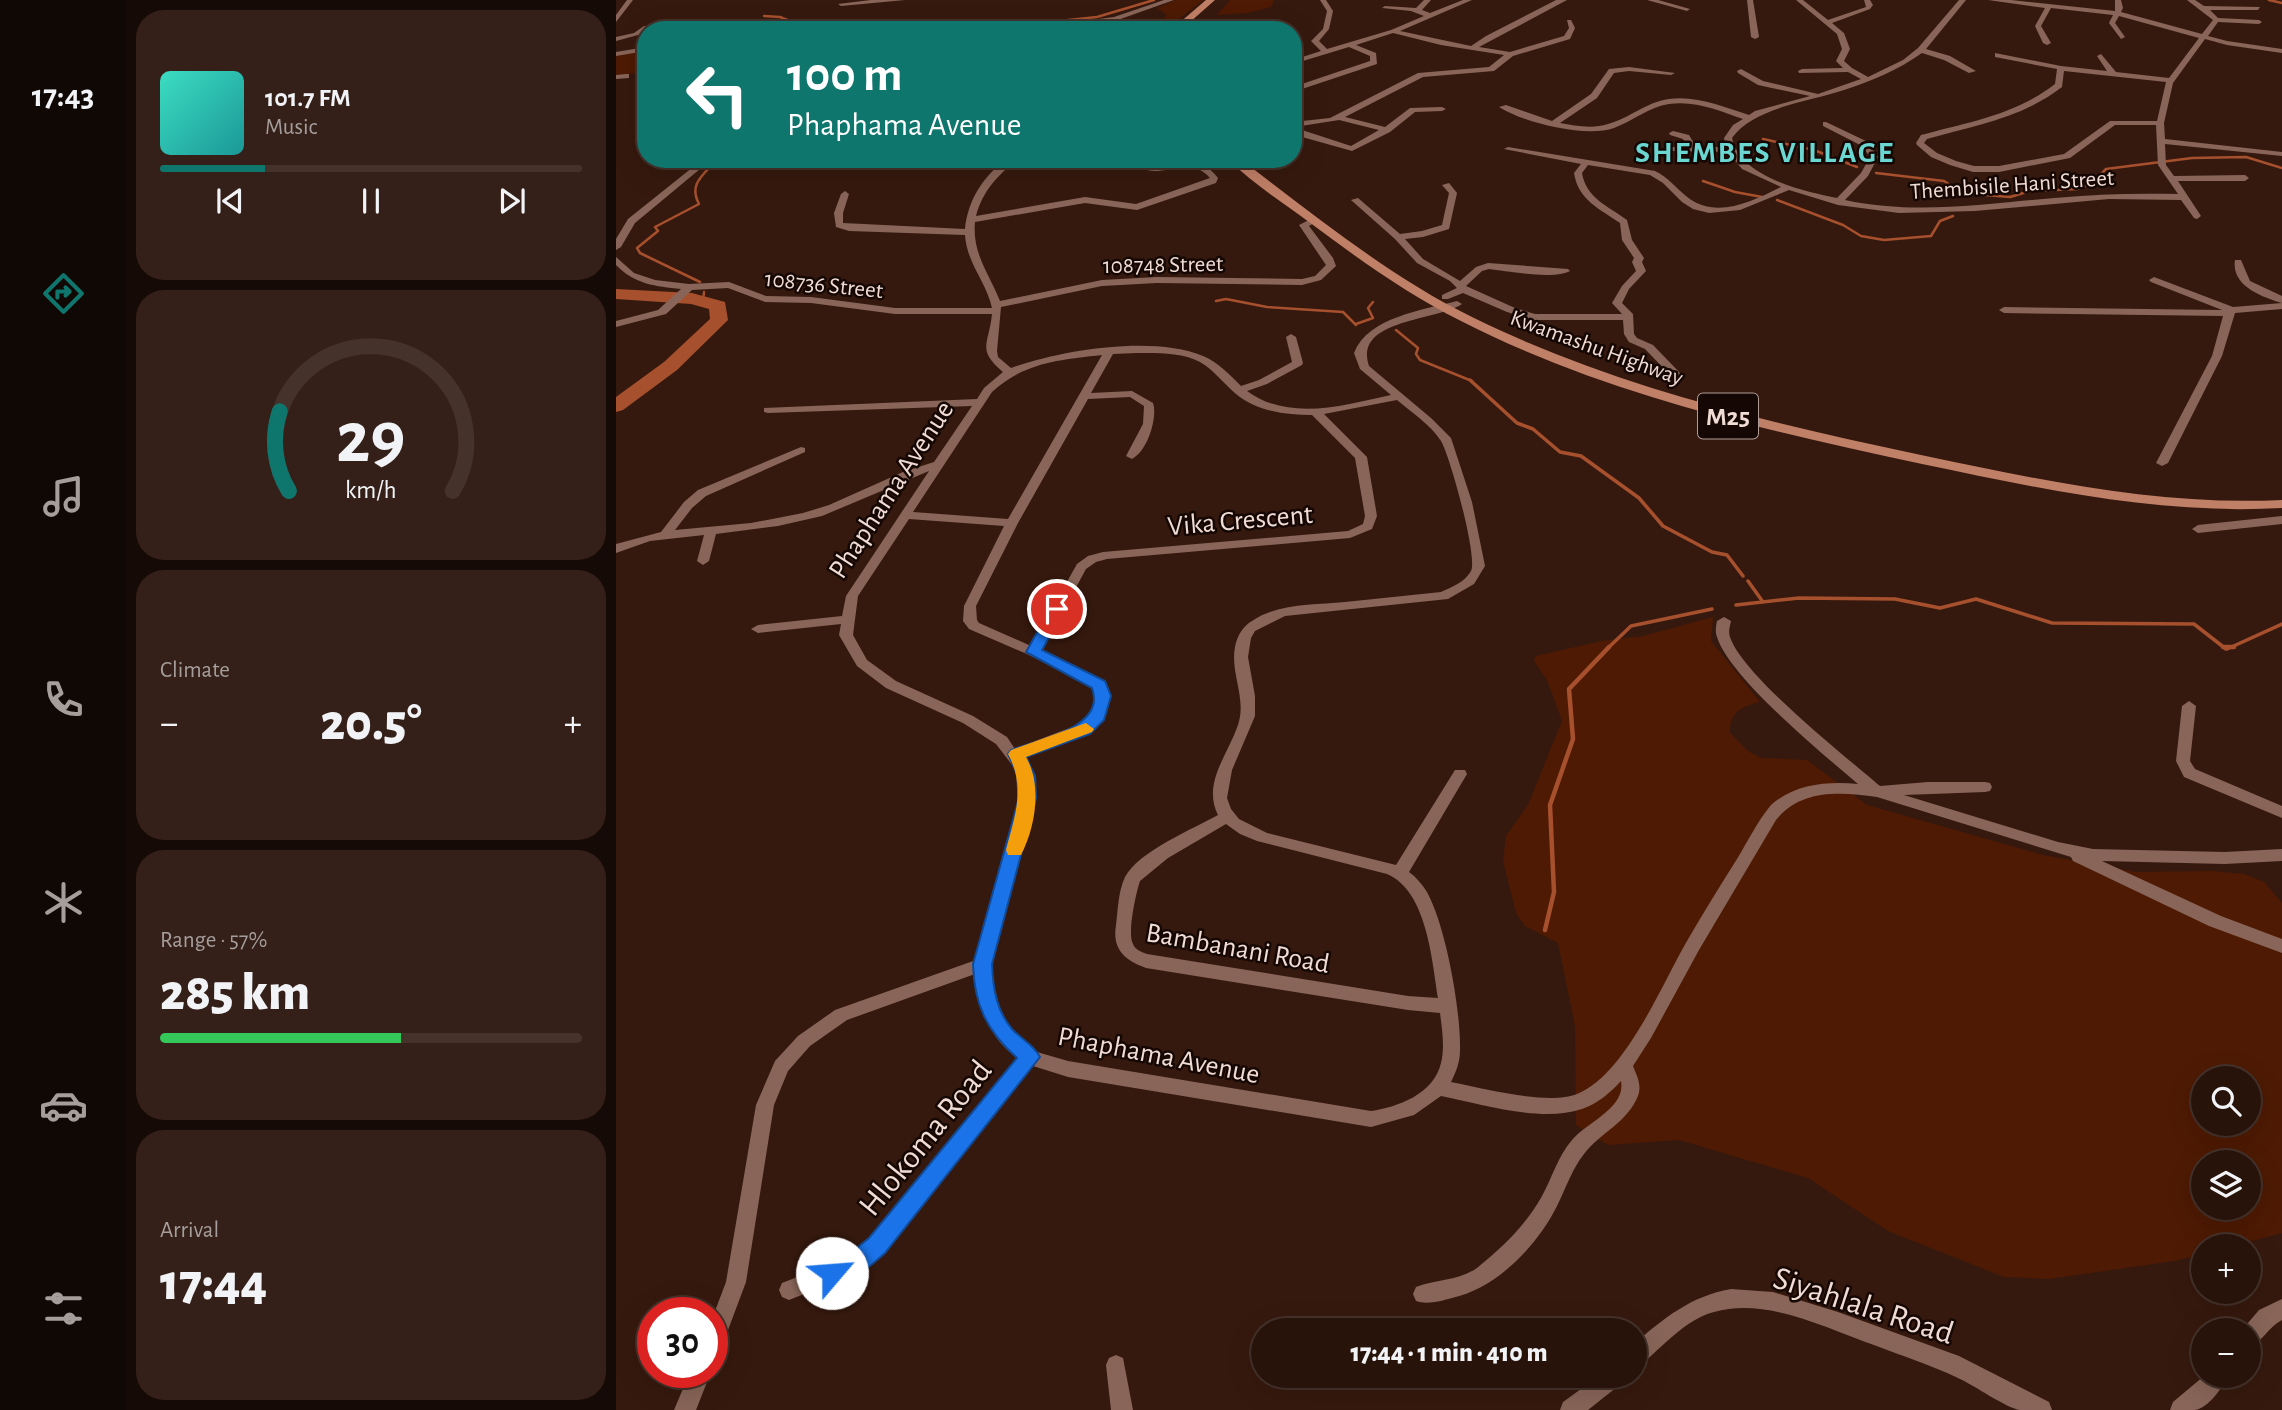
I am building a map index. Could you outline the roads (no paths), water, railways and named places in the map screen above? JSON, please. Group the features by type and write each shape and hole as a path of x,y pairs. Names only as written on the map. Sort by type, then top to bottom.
{"main road":[{"path":"1186,21 1211,0"},
{"path":"1196,21 1222,0"},
{"name":"Kwamashu Highway","path":"1244,168 1310,223 1391,276 1565,353 1673,391 1779,419 2035,478 2164,503 2229,507 2282,504"},
{"name":"Kwamashu Highway","path":"1260,168 1449,303"},
{"name":"Kwamashu Highway","path":"2035,478 2165,493 2226,496 2282,493"}],"street":[{"path":"616,20 618,10 630,0"},
{"path":"841,4 902,0"},
{"path":"1099,21 1115,19 1171,0"},
{"path":"1322,0 1330,11 1328,26 1315,41 1326,52"},
{"path":"1418,10 1428,0"},
{"path":"1302,59 1393,31 1469,0"},
{"path":"1474,47 1499,30 1533,16 1546,5 1563,0"},
{"path":"1650,0 1687,9"},
{"path":"1750,0 1755,37"},
{"path":"1799,0 1829,22 1843,38 1846,49 1840,61 1849,70 1866,79"},
{"path":"1829,22 1868,9 1870,5 1867,0"},
{"path":"1669,149 1731,150 1728,138 1748,118 1866,79 1904,62 1921,50 1963,0"},
{"path":"1991,0 2118,13 2202,37 2282,51"},
{"path":"2118,0 2118,13 2112,23 2121,37"},
{"path":"2190,0 2216,20 2259,22"},
{"path":"2047,43 2038,27 2049,6"},
{"path":"1385,8 1418,10 1431,16"},
{"path":"2202,8 2258,8"},
{"path":"2197,216 2169,179 2161,162 2160,123 2171,80 2216,20"},
{"path":"1302,124 1318,123 1337,117 1397,89 1416,76 1486,70 1510,54 1567,37 1571,33 1569,21"},
{"path":"1393,31 1441,43 1510,54"},
{"path":"616,39 637,33"},
{"path":"1302,87 1374,62 1373,55 1350,45"},
{"path":"616,54 637,50"},
{"path":"1921,50 1954,61 1972,71"},
{"path":"1998,55 2061,68 2171,80"},
{"path":"2101,56 2112,72"},
{"path":"2061,68 2059,85 2040,100 2000,118 1924,137 1920,143 1934,155 1953,163 1973,169 1999,169 2074,153 2113,123 2160,123"},
{"path":"1554,123 1594,96 1612,71 1634,69 1671,73"},
{"path":"1802,71 1849,70"},
{"path":"1741,71 1761,83 1816,96"},
{"path":"616,77 625,76"},
{"path":"1503,107 1584,129 1606,128 1658,104 1678,101 1700,103 1748,118"},
{"path":"1302,134 1353,149 1387,130 1413,110 1443,109"},
{"path":"1337,117 1387,130"},
{"path":"1826,124 1865,144 1874,157 1865,174 1838,202"},
{"path":"1673,133 1686,138 1693,148"},
{"path":"2160,141 2282,154"},
{"path":"1508,149 1660,176 1667,180 1686,202 1710,209 1750,206 1788,187"},
{"name":"Thembisile Hani Street","path":"1731,150 1748,169 1788,187 1838,202 1884,210 1941,212 2096,197 2184,197"},
{"path":"1587,161 1578,173 1580,189 1597,205 1624,222 1627,240 1639,258 1637,262 1640,271 1625,288 1617,303 1628,314 1629,334 1633,340 1649,346 1677,376 1676,381"},
{"path":"616,247 631,221 697,168"},
{"path":"1002,168 990,177 980,192 967,232 975,262 996,308 991,352 998,364 1010,372"},
{"path":"970,220 1085,200 1102,200 1130,207 1141,206 1213,181 1211,173 1201,168"},
{"path":"2169,179 2245,178"},
{"path":"1398,237 1423,234 1446,227 1453,193 1446,185"},
{"path":"845,194 838,223 849,228 967,232"},
{"path":"1355,200 1398,237 1420,261 1461,287 1511,310 1534,317 1628,317"},
{"name":"108748 Street","path":"996,308 1092,284 1303,282 1318,278 1329,270 1329,260 1310,223"},
{"name":"108736 Street","path":"616,260 636,278 663,285 689,287 729,285 765,299 811,300 879,310 996,308"},
{"path":"2238,262 2239,274 2244,282 2282,300"},
{"path":"1460,774 1400,873 1358,859 1262,837 1235,823 1221,803 1220,783 1249,714 1250,693 1240,654 1248,630 1258,622 1283,612 1443,596 1458,590 1476,575 1479,554 1449,445 1430,424 1364,367 1358,357 1358,349 1371,333 1449,303 1479,268 1488,266 1565,271"},
{"path":"2154,280 2230,311"},
{"path":"619,326 656,315 678,300 689,287"},
{"path":"2004,310 2230,311 2282,306"},
{"path":"2162,463 2198,387 2218,354 2225,320 2230,311"},
{"path":"1238,391 1263,382 1297,363 1291,337"},
{"name":"Phaphama Avenue","path":"1397,397 1315,412 1279,410 1258,404 1238,391 1217,370 1189,354 1159,349 1051,360 1010,372 994,384 938,465 852,596 844,620 847,642 862,664 895,686 995,734 1016,754 1027,776 1028,798 983,964 984,989 991,1014 1005,1034 1030,1057 1068,1069 1356,1118 1371,1119 1403,1112 1422,1102 1438,1087 1447,1072 1452,1055 1432,924 1418,890 1400,873"},
{"path":"1016,754 1084,730 1096,720 1103,696 1099,685 983,630 970,621 973,598 1012,523 1110,352"},
{"path":"1087,396 1132,394 1149,405 1149,424 1132,456"},
{"path":"768,410 981,402"},
{"name":"Vika Crescent","path":"1034,652 1081,567 1092,559 1107,555 1350,534 1368,526 1371,516 1361,457 1315,412"},
{"path":"666,534 688,505 702,493 801,450"},
{"path":"616,549 632,542 666,534 711,531 818,513 910,473 938,465"},
{"path":"906,515 1012,523"},
{"path":"2198,529 2282,520"},
{"path":"703,561 711,531"},
{"path":"758,629 844,620"},
{"path":"1724,621 1722,635 1730,652 1783,708 1877,792 1941,786 1985,787"},
{"path":"2189,706 2183,761 2189,773 2282,812"},
{"path":"1438,1087 1536,1104 1571,1104 1593,1095 1623,1064 1661,1006 1692,947 1777,807 1811,790 1855,789 1877,792 2058,848 2215,921 2282,946"},
{"name":"Bambanani Road","path":"1229,816 1151,862 1133,878 1123,936 1124,948 1129,954 1160,964 1408,1003 1446,1006"},
{"path":"2058,848 2107,856 2225,858 2282,855"},
{"path":"728,1304 736,1282 765,1104 781,1066 804,1041 841,1016 983,964"},
{"name":"Hlokoma Road","path":"789,1290 845,1268 877,1245 1030,1057"},
{"path":"1423,1294 1471,1283 1515,1247 1545,1210 1560,1177 1583,1140 1625,1104 1631,1091 1623,1064"},
{"name":"Siyahlala Road","path":"1647,1348 1689,1314 1711,1303 1742,1298 1776,1303 1857,1328 1933,1356 1974,1374 2041,1410"},
{"path":"2261,1325 2274,1313"},
{"path":"1116,1365 1122,1410"},
{"path":"685,1410 694,1388"},
{"path":"1571,1410 1599,1388"},
{"path":"2181,1410 2207,1388"}],"waterway":[{"path":"1059,21 1097,17 1154,0"},
{"path":"2269,0 2282,3"},
{"path":"764,16 790,21"},
{"path":"1763,139 1814,150 1857,167"},
{"path":"1876,173 1944,181 1958,190 1973,194 2010,197 2030,191 2077,189 2091,184 2106,169 2192,158 2246,157 2282,168"},
{"path":"700,282 640,253 637,248 658,231 655,227 699,204 696,185 709,168"},
{"path":"1703,181 1735,192 1762,197"},
{"path":"1777,200 1843,225 1861,236 1884,240 1931,236 1940,221 1953,216"},
{"path":"703,302 704,292"},
{"path":"616,294 692,299 718,306 719,320 671,366 616,406"},
{"path":"1216,301 1226,299 1267,307 1343,312 1356,325"},
{"path":"1356,324 1373,318 1368,308 1373,302"},
{"path":"1396,330 1418,348 1416,354 1420,360 1470,380"},
{"path":"1470,380 1517,423 1533,429 1560,452 1581,456 1639,498 1663,526 1712,552 1727,555 1743,576"},
{"path":"1748,581 1763,602"},
{"path":"1763,602 1799,598 1895,599 1940,608 1976,599 2052,623 2194,624 2223,647"},
{"path":"1736,605 1763,602"},
{"path":"1608,648 1631,626 1712,609"},
{"path":"2231,647 2282,624"},
{"path":"2223,647 2231,647"},
{"path":"2227,649 2231,647"},
{"path":"1545,930 1554,892 1550,805 1573,739 1569,689 1608,648"}],"district":[{"name":"SHEMBES VILLAGE","path":"1765,152"}]}
